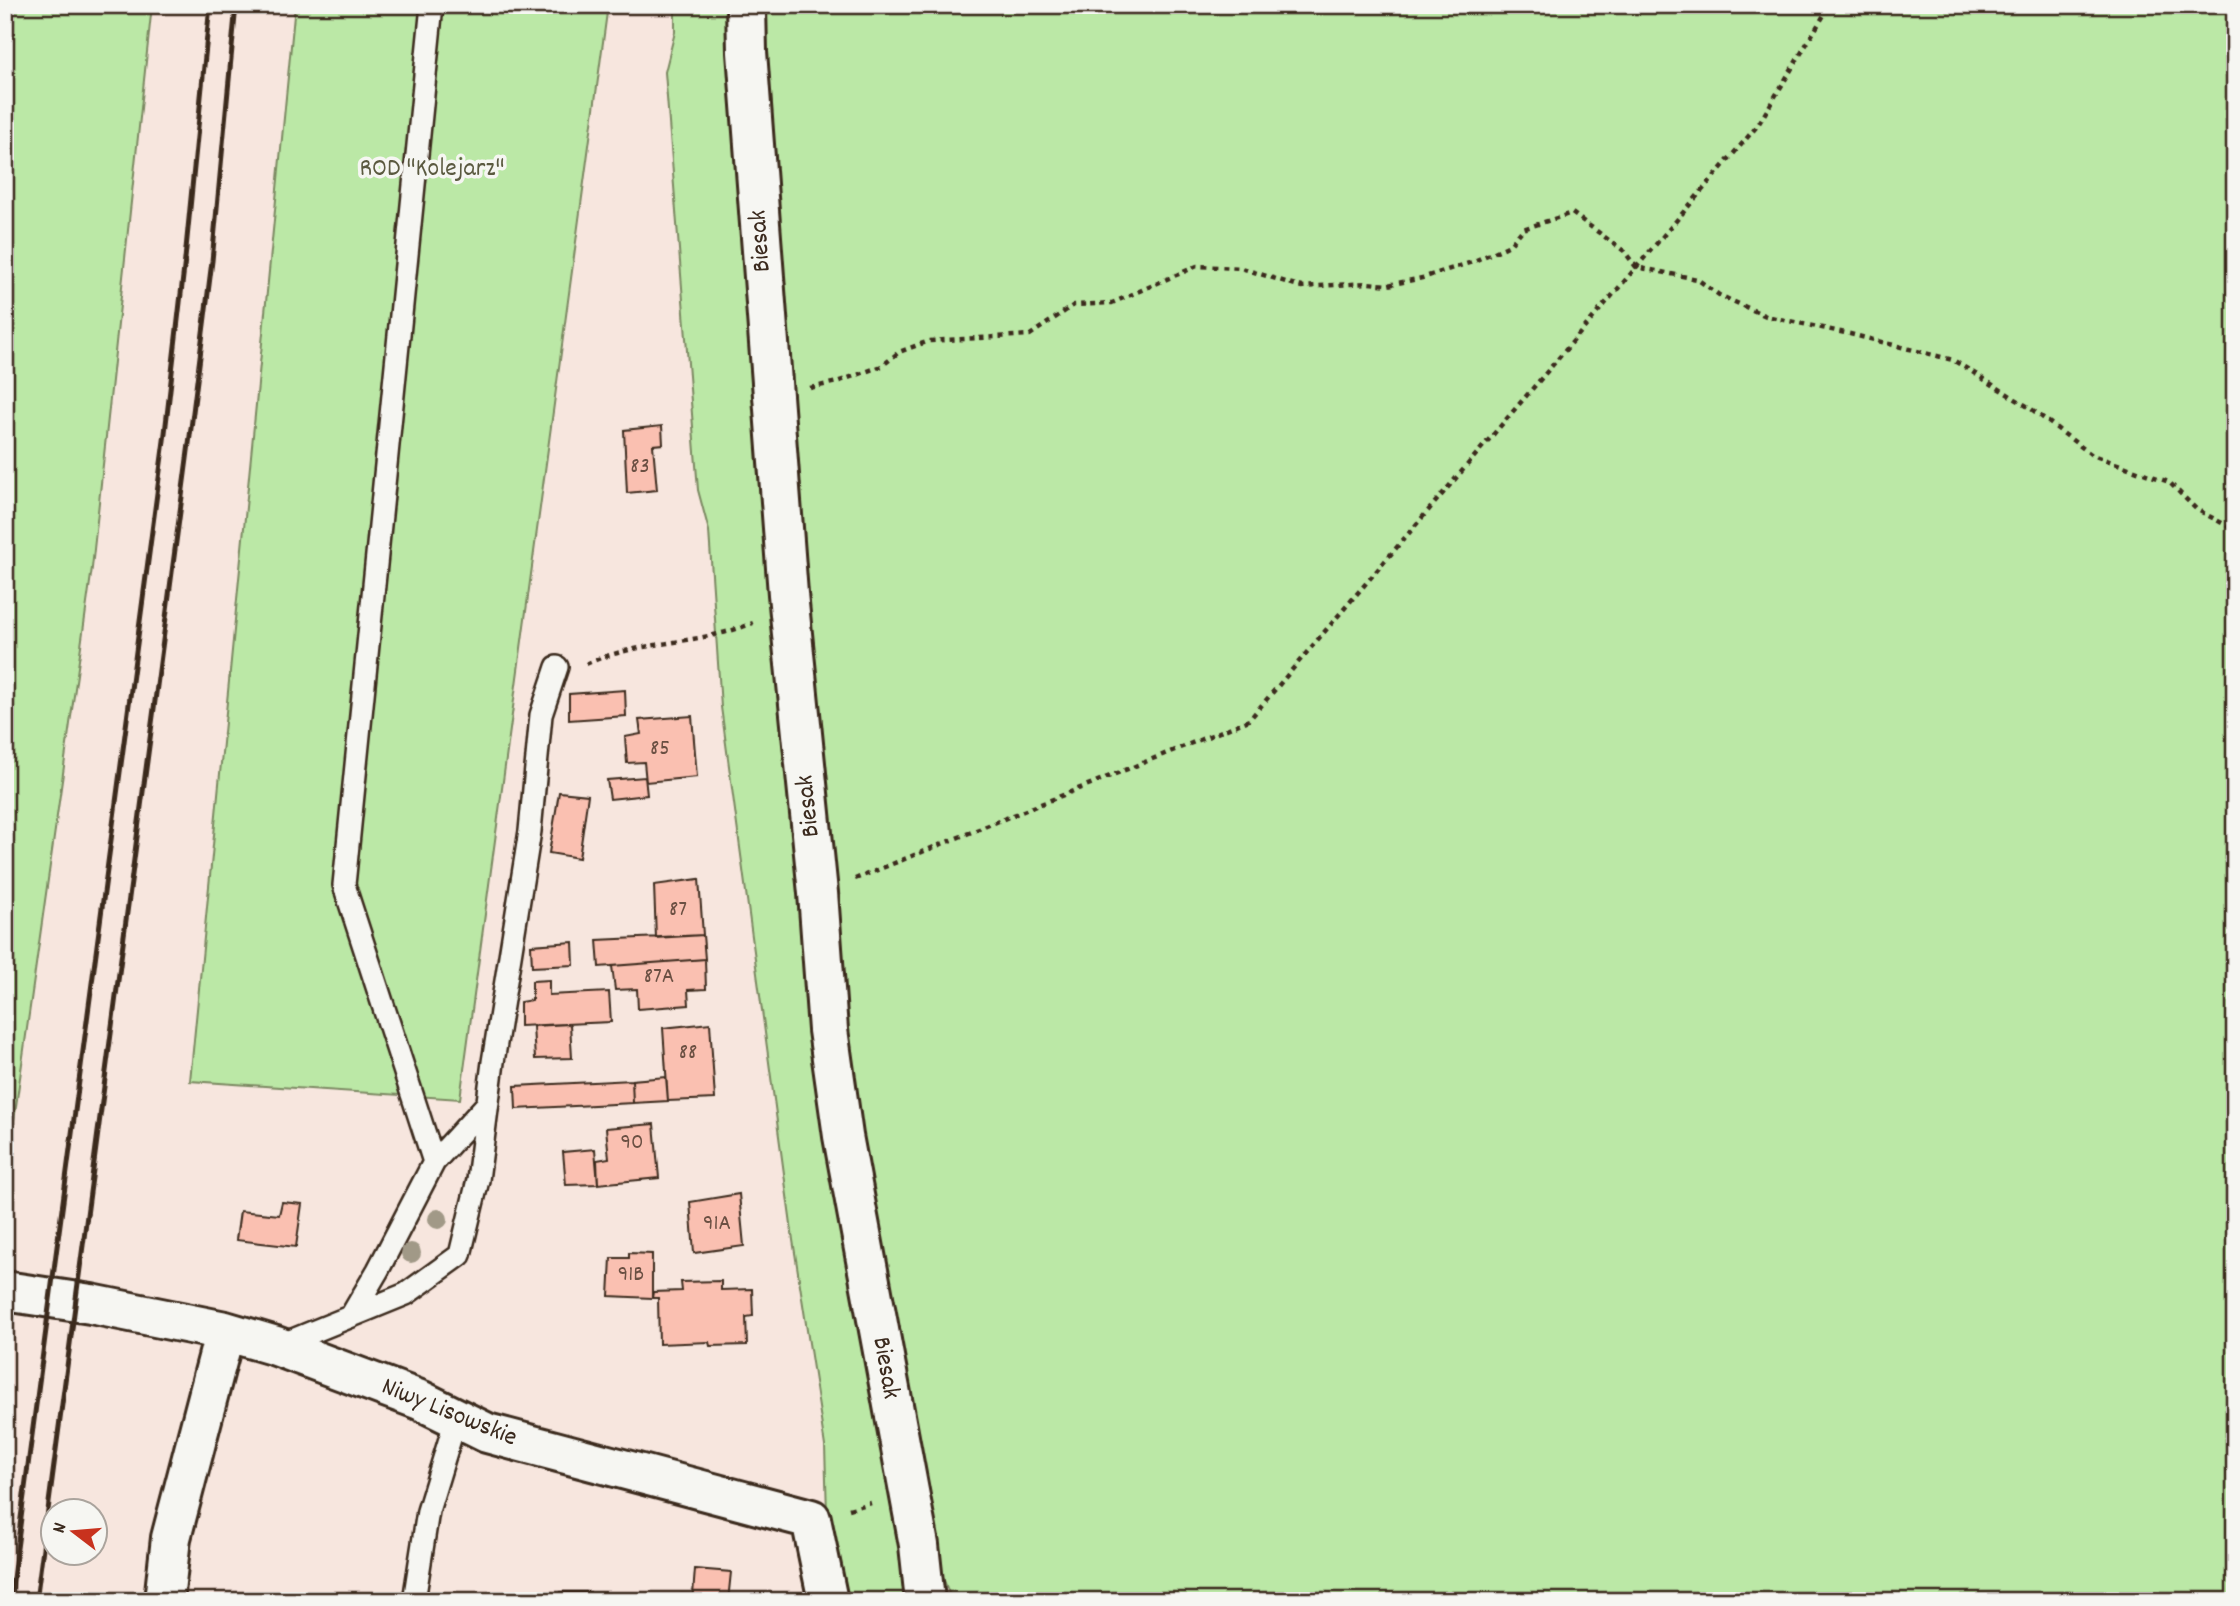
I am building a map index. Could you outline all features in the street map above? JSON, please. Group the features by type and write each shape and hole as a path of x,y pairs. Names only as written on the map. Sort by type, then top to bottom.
{"street":[{"name":"Biesak","path":"746,5 747,52 774,419 828,1030 843,1136 919,1545 925,1601"},
{"name":"Niwy Lisowskie","path":"5,1291 92,1304 225,1331 276,1346 420,1400 487,1433 811,1519"},
{"path":"164,1601 171,1538 225,1331"},
{"path":"811,1519 828,1601"}],"lane":[{"path":"432,5 344,886 434,1162"},
{"path":"276,1346 406,1294 460,1255 478,1180 530,831 541,715 554,675"},
{"path":"351,1316 434,1162 488,1103"},
{"path":"414,1601 428,1511 456,1419"}],"path":[{"path":"818,893 1248,720 1758,125 1830,5"},
{"path":"774,419 798,412 809,401 810,388 837,382 882,366 899,352 929,341 1030,335 1074,304 1112,303 1197,265 1241,268 1302,287 1368,282 1388,285 1422,278 1472,262 1510,245 1523,229 1572,213 1624,251 1636,267 1697,279 1719,295 1766,316 1953,360 2030,408 2092,455 2169,482 2196,509 2235,530"},
{"path":"554,675 600,658 668,642 729,633 761,620 788,594"},
{"path":"811,1519 909,1493"}],"green space":[{"path":"5,5 152,5 92,568 5,1184"},
{"name":"ROD \"Kolejarz\"","path":"295,5 608,5 460,1099 190,1081"},
{"path":"675,5 733,5 826,1135 908,1601 841,1601 827,1514 825,1446 793,1240 721,707 709,531 698,490 665,72 675,32"},
{"path":"759,5 2235,5 2235,1601 952,1601 935,1557 857,1126 831,888"}],"building":[{"path":"662,426 663,444 653,445 657,490 627,493 624,430"},
{"path":"625,690 626,716 569,720 569,694"},
{"path":"692,716 697,777 646,782 644,762 627,763 625,737 641,734 639,720"},
{"path":"645,777 647,795 610,799 607,780"},
{"path":"559,792 588,795 579,858 549,853"},
{"path":"699,879 703,935 656,938 654,885"},
{"path":"703,935 705,959 599,967 597,940"},
{"path":"573,942 574,965 532,967 531,945"},
{"path":"705,959 706,989 688,990 689,1005 638,1009 637,989 615,990 612,966"},
{"path":"549,980 549,995 609,992 611,1022 520,1026 520,1002 532,1000 532,981"},
{"path":"710,1023 715,1099 668,1101 663,1028"},
{"path":"570,1024 572,1058 535,1059 533,1026"},
{"path":"666,1077 668,1101 633,1103 632,1080"},
{"path":"632,1080 633,1103 516,1109 515,1086"},
{"path":"654,1124 659,1178 598,1184 597,1160 609,1158 606,1128"},
{"path":"595,1149 598,1184 566,1185 563,1152"},
{"path":"739,1194 744,1246 694,1253 690,1202"},
{"path":"282,1202 302,1204 296,1247 236,1240 240,1211 279,1215"},
{"path":"629,1253 652,1254 652,1298 609,1296 611,1258 629,1258"},
{"path":"721,1281 721,1290 752,1289 753,1316 746,1317 747,1345 710,1346 709,1342 659,1344 658,1298 652,1298 653,1292 682,1291 681,1282"},
{"path":"695,1569 731,1572 728,1601 680,1601 681,1594 693,1595"},
{"path":"560,1592 590,1592 591,1601 561,1601"}],"railway":[{"path":"10,1601 165,433 210,5"},
{"path":"36,1601 212,261 236,5"}]}
